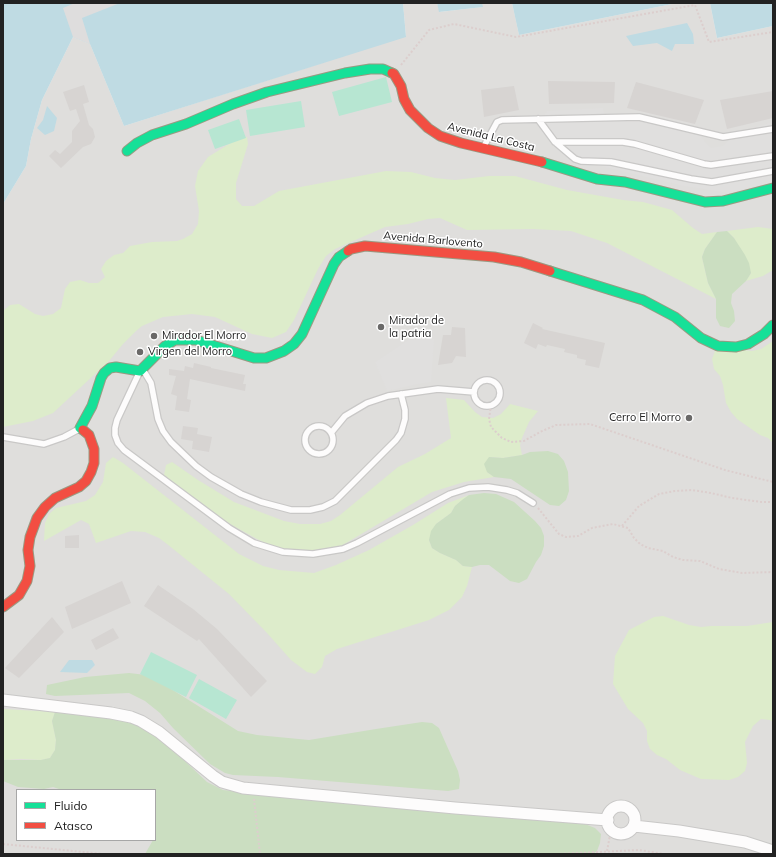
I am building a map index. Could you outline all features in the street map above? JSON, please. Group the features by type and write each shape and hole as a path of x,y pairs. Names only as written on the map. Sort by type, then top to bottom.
{"street":[{"path":"127,151 137,143 152,136 266,92 317,79 370,69 383,69 394,74"},
{"name":"Avenida La Costa","path":"394,74 402,86 404,99 410,110 428,128 440,136 482,148 533,159 597,179 626,182 705,202 723,201 773,188"},
{"name":"Avenida Barlovento","path":"140,371 165,346 179,339 196,340 254,358 266,358 284,352 294,344 302,334 331,268 336,260 351,249 365,246 507,259 520,262 642,300 659,308 706,341 718,346 736,347 748,344 764,334 773,324"},
{"path":"3,607 19,595 27,581 30,566 28,550 30,537 37,518 45,507 55,498 79,488 86,481 91,472 94,458 92,444 89,435 80,428 90,411 101,378 110,368 116,367 140,371"},
{"path":"3,700 111,713 131,717 159,732 213,776 232,786 253,790 455,808 610,825"},
{"path":"622,806 627,808 634,815 634,826 631,830 621,834 616,833 610,825 609,815 612,810 622,806"},
{"path":"634,826 678,831 745,842 773,851"}],"lane":[{"path":"482,148 497,122 502,120 639,117 723,137 773,130"},
{"path":"538,119 555,142 575,159 581,161 611,162 712,182 773,171"},
{"path":"555,142 623,142 711,165 773,156"},
{"path":"401,394 405,410 405,420 401,432 393,444 335,501 317,509 297,511 261,502 241,494 211,478 190,461 171,442 163,431 156,412 151,383 145,373 140,371 116,425 115,434 120,446 124,450 241,536 268,549 298,554 321,553 357,543 450,494 469,488 488,487 507,490 516,493 533,503"},
{"path":"483,380 493,380 500,388 501,394 496,403 491,406 481,405 477,402 474,392 475,387 483,380"},
{"path":"331,433 345,416 368,403 401,394 438,389 474,392"},
{"path":"322,426 328,428 331,433 333,444 330,449 321,454 310,452 305,442 305,437 312,428 322,426"},
{"path":"3,437 44,444 64,437 80,428"}],"path":[{"path":"394,74 429,30 454,24 516,37 695,5 709,42 773,32"},
{"path":"491,406 489,420 491,427 502,438 511,442 524,441 556,425 590,424 725,470 773,482"},
{"path":"622,526 639,506 659,494 675,491 692,490 732,498 773,502"},
{"path":"533,503 560,534 566,537 578,536 592,528 613,524 628,528 640,544 648,548 663,551 682,560 700,561 719,569 742,574 773,572"},
{"path":"253,790 260,854"},
{"path":"607,851 610,825"},
{"path":"3,844 103,854"},
{"path":"556,854 639,850 664,854"}],"shaded area":[{"path":"403,3 437,3 440,12 482,7 482,3 512,3 519,35 677,3 710,3 717,38 773,26 773,854 3,854 3,204 26,166 31,139 42,100 73,37 90,44 124,126 406,36"},
{"path":"603,108 604,115 641,118 697,132 711,148 723,146 734,134 773,122 773,182 729,193 684,186 588,163 558,142 542,134 540,122 547,111"},
{"path":"422,338 434,339 431,382 387,391 375,362 408,340"}],"green space":[{"path":"386,77 392,102 339,116 332,92"},
{"path":"301,101 305,127 250,136 246,110"},
{"path":"239,119 246,138 215,149 208,130"},
{"path":"247,137 248,144 236,183 236,199 242,206 254,206 279,191 386,171 411,172 435,178 455,180 489,176 515,176 567,190 643,202 672,210 702,234 717,232 705,249 702,257 708,283 716,299 607,243 571,231 533,229 467,230 440,218 428,219 408,224 385,227 335,249 326,256 318,269 294,320 286,332 272,338 252,334 215,317 192,314 163,317 142,326 136,331 109,361 53,413 33,421 3,427 3,311 10,305 19,304 35,314 43,316 53,314 61,308 65,289 70,282 80,280 89,283 98,283 105,277 101,269 106,261 114,255 123,253 130,246 152,242 177,241 192,234 198,224 199,211 195,186 198,171 208,157 239,138"},
{"path":"758,227 773,229 773,270 763,276 746,281 751,273 734,238 727,231"},
{"path":"727,231 734,238 745,255 749,263 751,273 746,281 732,294 731,303 735,321 729,328 720,326 716,318 716,299 708,283 702,257 705,249 717,232"},
{"path":"773,341 773,443 768,438 760,435 737,419 731,412 726,403 720,376 714,369 712,359 715,351 733,349 752,351 761,349"},
{"path":"446,398 464,400 482,417 493,418 501,414 510,404 538,411 529,422 522,438 520,445 522,455 503,458 489,457 487,472 494,477 464,482 432,492 336,549 299,555 273,547 221,519 164,475 166,465 172,462 234,502 284,521 300,524 320,524 331,521 398,467 425,454 451,438"},
{"path":"548,451 558,454 564,461 568,472 569,491 566,500 559,506 550,505 511,479 494,477 487,472 484,464 489,457 503,458 530,452"},
{"path":"113,457 123,463 239,554 263,566 279,570 314,573 336,565 369,550 448,503 469,495 455,506 451,513 436,524 429,540 432,548 456,560 463,566 472,567 467,586 462,597 449,610 429,620 337,649 325,656 322,667 315,674 307,672 291,660 229,594 159,538 145,532 131,531 96,543 89,524 81,520 44,541 45,523 49,514 56,508 86,501 95,495 103,482 106,463"},
{"path":"484,493 496,494 514,502 541,528 544,536 544,546 541,555 527,579 519,583 510,581 489,565 472,567 463,566 456,560 432,548 429,540 431,531 436,524 451,513 455,506 469,495"},
{"path":"663,616 689,625 701,627 747,626 773,622 773,722 770,720 761,719 753,726 745,742 747,763 745,771 738,777 729,780 701,779 680,770 666,759 657,755 650,749 647,741 647,731 643,723 628,709 613,684 615,656 629,630 654,617"},
{"path":"151,652 197,675 186,697 140,674"},
{"path":"129,673 146,675 160,682 238,731 257,735 309,740 422,722 432,723 439,728 458,771 460,780 459,789 448,791 278,777 233,775 225,773 210,764 173,728 160,713 145,701 129,693 55,696 46,694 47,685 85,677"},
{"path":"199,679 237,700 226,719 189,698"},
{"path":"3,709 55,712 52,721 56,740 55,750 50,758 41,760 3,760"},
{"path":"55,712 123,715 152,730 207,782 223,790 315,800 443,809 585,824 595,828 601,834 600,843 597,851 593,854 145,854 152,841 156,841 156,789 59,789 53,787 44,789 18,787 3,781 4,760 41,760 50,758 55,750 56,740 52,721"}],"water":[{"path":"3,3 403,3 406,37 124,126 90,44 73,37 42,100 31,139 26,166 3,204"},
{"path":"437,3 482,3 483,7 439,12"},
{"path":"512,3 677,3 519,35"},
{"path":"710,3 773,3 773,26 717,38"},
{"path":"687,23 693,34 694,44 675,44 672,51 657,43 633,46 626,36"},
{"path":"47,106 57,118 54,131 45,135 37,128 43,120"},
{"path":"69,660 92,660 95,665 87,673 60,672"}],"pier":[{"path":"75,3 120,3 82,18 90,44 73,37 63,8"}],"building":[{"path":"548,81 615,82 614,103 549,104"},
{"path":"636,82 704,100 695,124 627,108"},
{"path":"84,85 89,102 83,104 89,125 93,129 95,137 91,144 83,147 61,168 49,156 55,150 60,154 72,142 72,131 80,121 76,109 70,111 63,92"},
{"path":"514,86 519,110 484,117 481,90"},
{"path":"773,91 773,118 727,129 720,100"},
{"path":"533,323 543,328 542,329 605,343 599,368 585,365 586,360 577,358 577,355 564,352 565,349 547,345 546,347 538,344 536,349 524,343"},
{"path":"452,327 465,328 466,357 456,356 452,363 438,365 443,335 451,335"},
{"path":"194,363 245,375 243,384 246,384 245,391 190,379 187,399 191,400 189,412 175,410 177,396 171,394 176,376 169,375 169,369 184,371 185,366 193,368"},
{"path":"183,426 198,428 197,434 212,437 209,452 192,449 193,441 181,439"},
{"path":"79,535 79,548 65,548 65,536"},
{"path":"122,581 131,603 72,629 65,607"},
{"path":"158,585 193,609 217,629 267,681 251,697 199,639 197,641 144,606"},
{"path":"52,617 64,632 19,678 5,668"},
{"path":"113,628 119,638 96,650 91,640"}],"traffic: fast":[{"path":"127,151 137,143 152,135 186,124 233,104 267,92 345,73 370,69 383,69 392,73"},
{"path":"542,162 597,179 625,182 705,202 723,201 773,188"},
{"path":"83,430 80,428 92,406 104,373 110,368 116,367 140,371 165,346 175,340 196,340 254,358 266,358 284,351 294,344 302,334 334,264 339,257 348,251"},
{"path":"550,271 643,300 675,317 701,338 718,346 736,347 748,344 764,334 773,325"}],"traffic: jam":[{"path":"392,73 401,86 404,99 410,110 428,128 440,136 461,143 542,162"},
{"path":"348,251 365,246 494,257 521,262 550,271"},
{"path":"3,607 19,595 27,581 30,566 28,550 30,537 37,518 45,507 55,498 79,487 86,481 91,472 94,463 94,449 89,435 83,430"}],"place":[{"name":"Mirador de la patria","path":"381,327"},
{"name":"Mirador El Morro","path":"154,336"},
{"name":"Virgen del Morro","path":"140,352"},
{"name":"Cerro El Morro","path":"689,418"}]}
